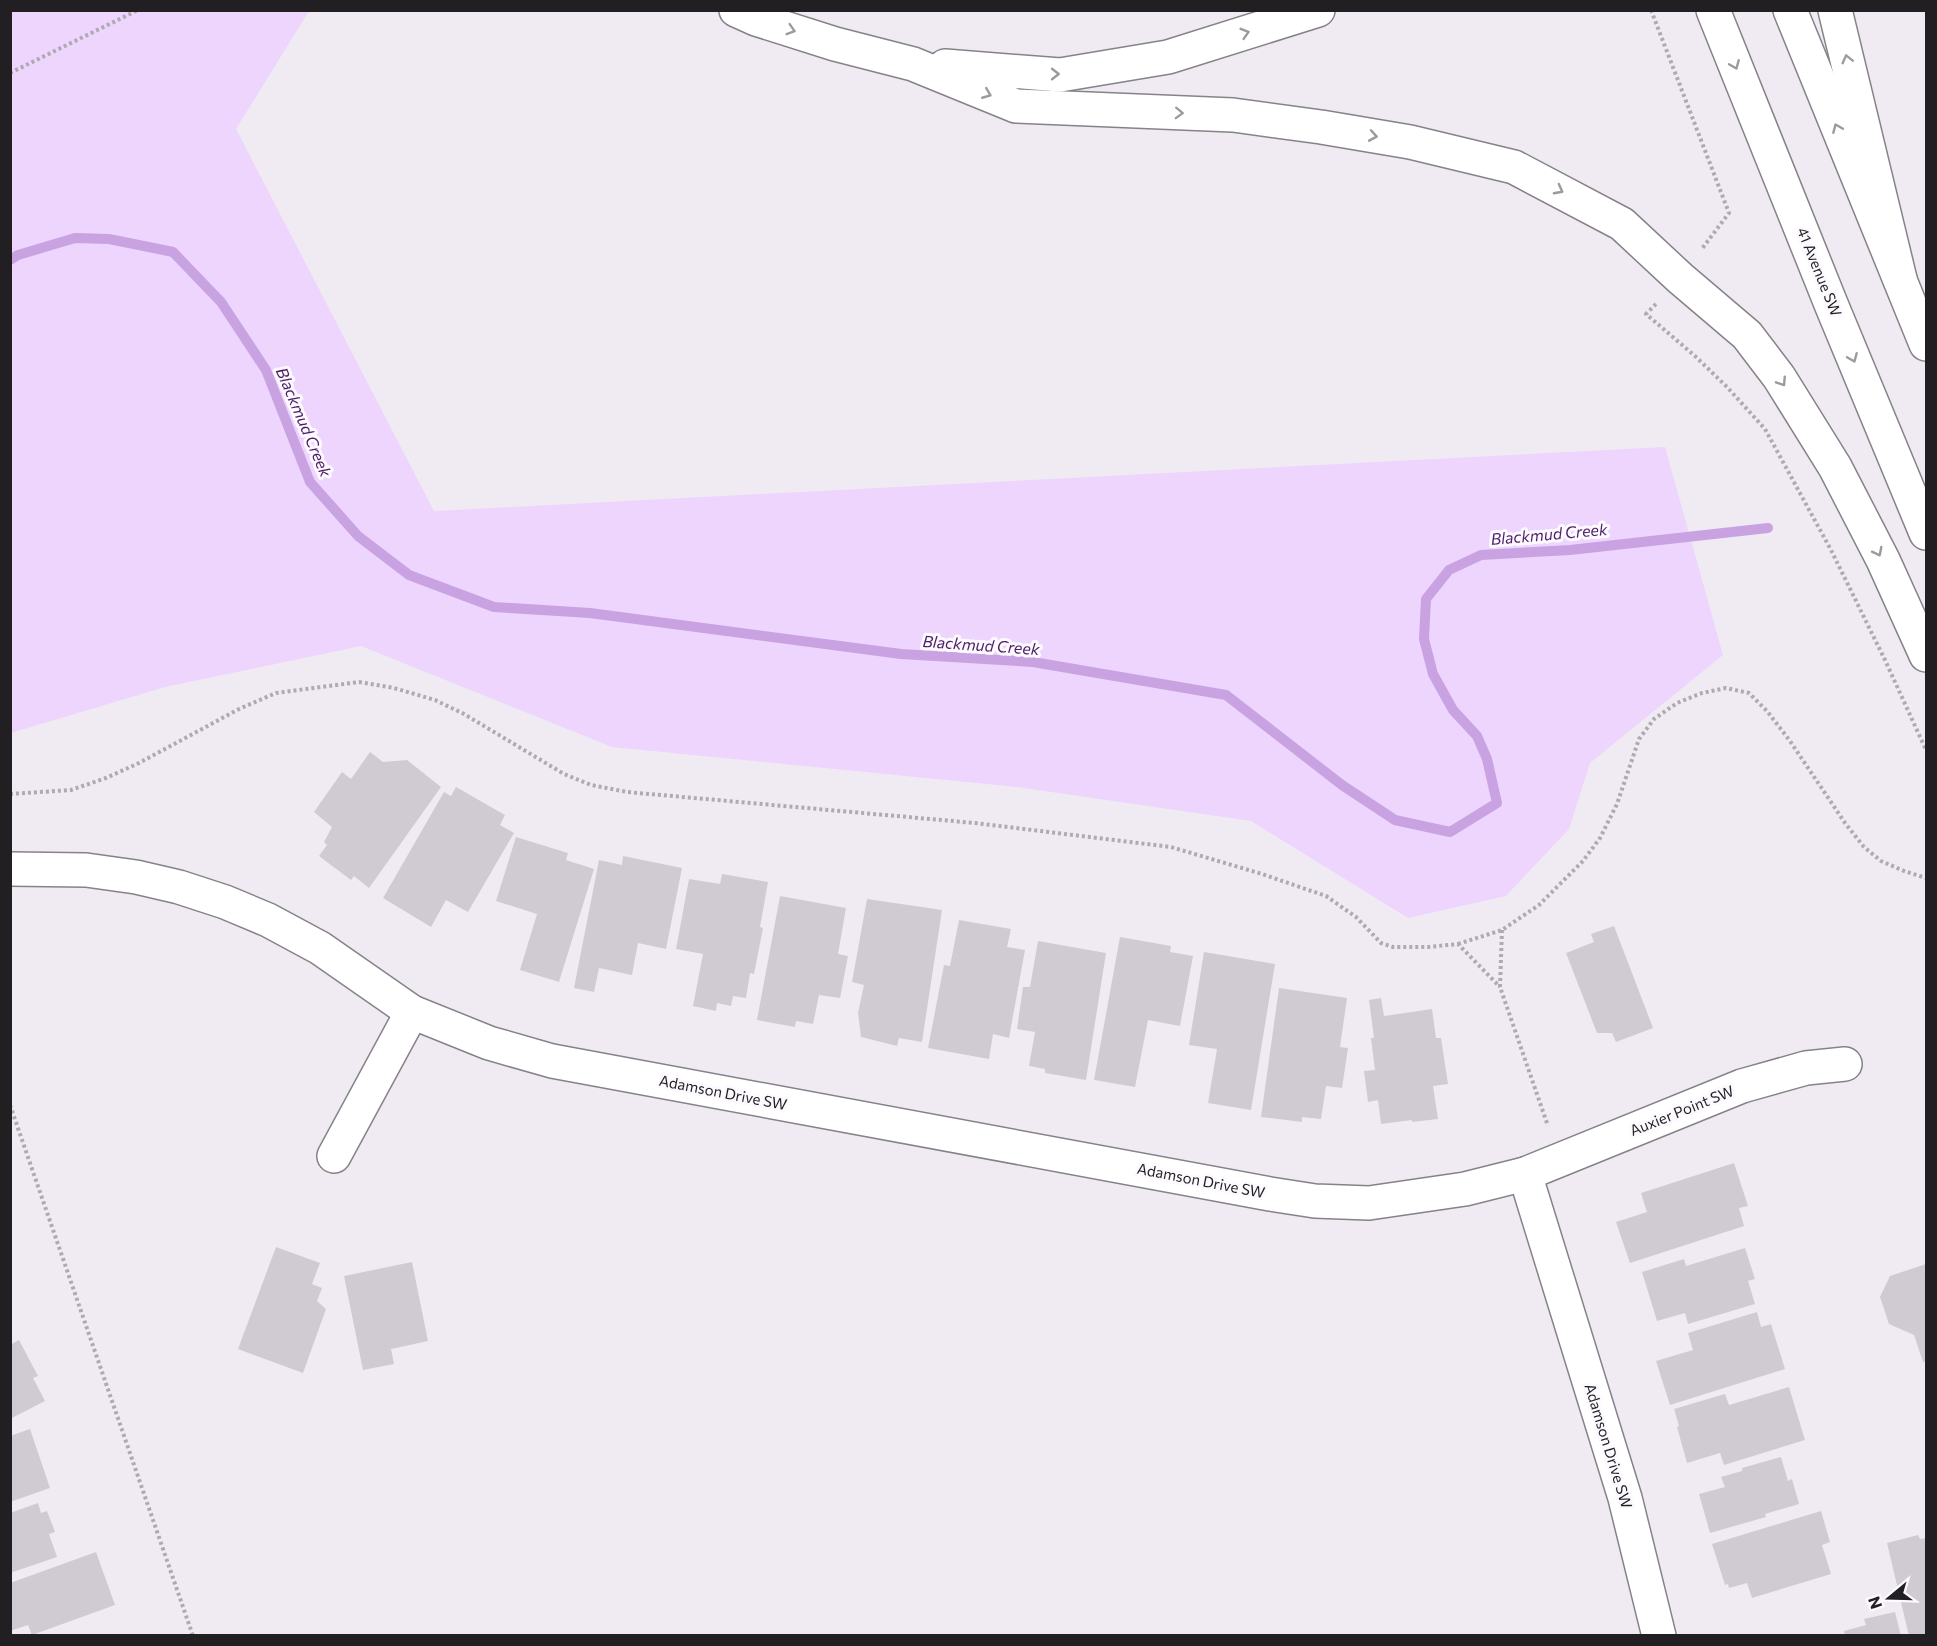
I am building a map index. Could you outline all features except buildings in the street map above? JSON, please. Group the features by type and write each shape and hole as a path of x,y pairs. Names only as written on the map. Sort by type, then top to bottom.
{"main road":[{"path":"736,10 756,20 913,64 1016,106 1233,115 1410,142 1514,167 1622,224 1680,278 1747,335 1779,378 1835,466 1883,561 1926,655"},
{"path":"913,64 1060,75 1168,57 1317,10"},
{"name":"41 Avenue SW","path":"1713,10 1926,533"},
{"path":"1790,10 1926,344"},
{"path":"1835,10 1900,279"},
{"name":"Adamson Drive SW","path":"10,869 86,870 136,877 179,887 225,902 268,920 320,948 412,1012 489,1043 552,1061 1315,1201 1369,1203 1416,1198 1466,1189 1525,1174 1624,1498 1659,1635"},
{"path":"334,1156 412,1012"},
{"name":"Auxier Point SW","path":"1525,1174 1742,1086 1806,1068 1845,1064"}],"path":[{"path":"10,73 138,10"},
{"path":"1651,10 1729,213 1680,278 1646,314 1728,387 1765,429 1831,550 1926,750"},
{"path":"10,794 71,790 106,778 139,763 239,709 276,693 360,682 394,688 435,700 464,714 564,774 591,785 627,792 975,823 1171,847 1262,873 1326,896 1356,917 1381,943 1393,947 1428,947 1458,944 1502,930 1539,905 1583,861 1594,845 1617,804 1639,739 1654,718 1677,703 1702,693 1726,688 1749,693 1767,711 1864,847 1881,861 1926,878"},
{"path":"1502,930 1500,987 1552,1135"},
{"path":"1458,944 1500,987"},
{"path":"10,1105 193,1635"}],"shaded area":[{"path":"11,10 309,11 236,129 434,511 1665,447 1723,655 1590,763 1569,829 1506,896 1408,918 1251,821 1017,787 612,747 361,646 165,687 11,733"}],"waterway":[{"name":"Blackmud Creek","path":"10,260 18,255 75,238 109,239 173,252 221,302 266,370 310,482 358,536 409,575 494,607 590,613 901,654 1033,662 1226,695 1342,785 1395,820 1450,832 1497,803 1487,759 1477,736 1453,710 1433,674 1424,639 1426,599 1449,570 1481,555 1570,550 1768,528"}]}
